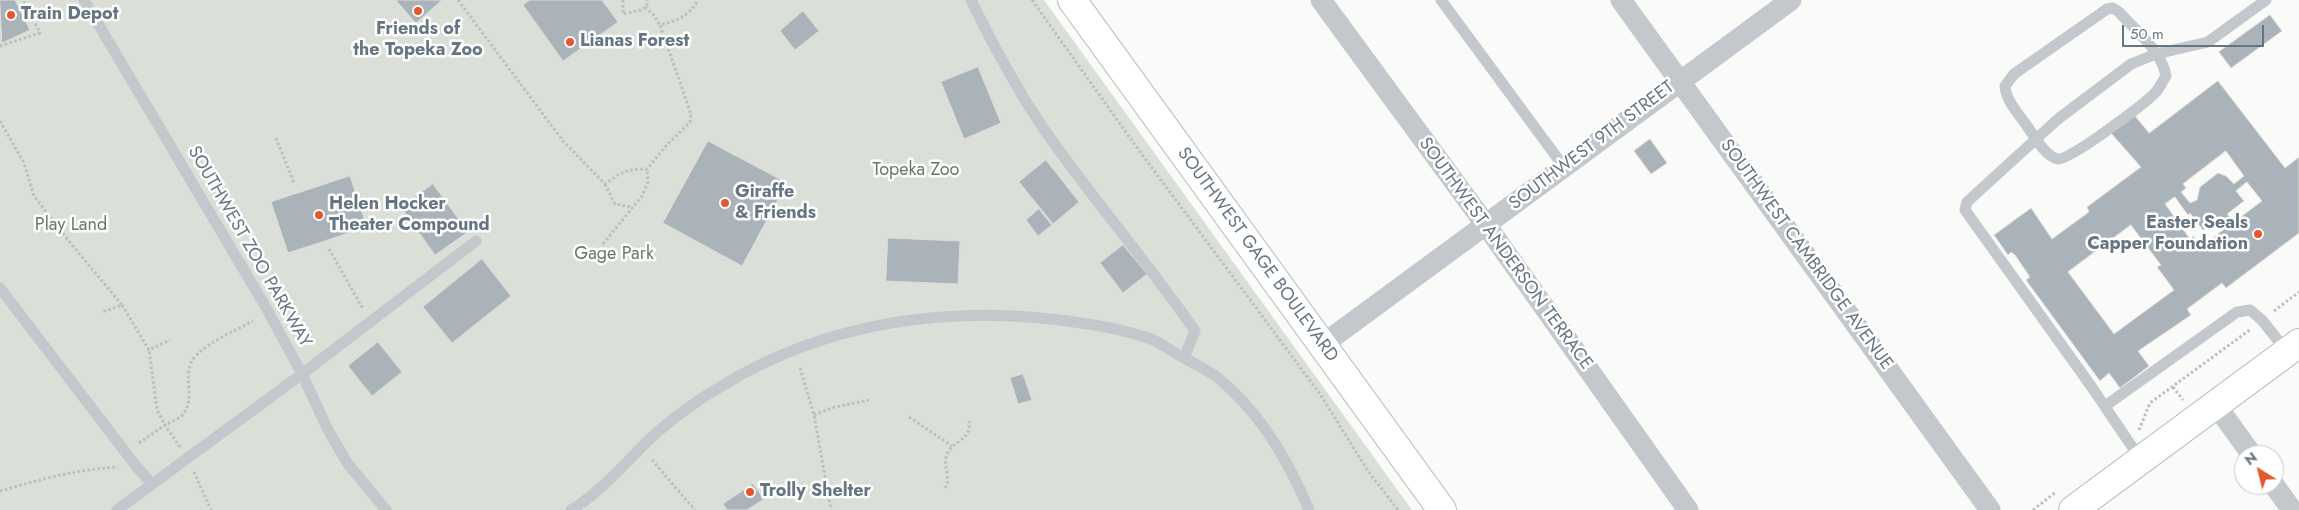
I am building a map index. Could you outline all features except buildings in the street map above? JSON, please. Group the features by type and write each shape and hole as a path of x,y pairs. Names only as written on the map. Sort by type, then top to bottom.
{"main road":[{"name":"SOUTHWEST GAGE BOULEVARD","path":"1072,0 1442,510"},
{"path":"2068,498 2134,450 2216,405 2293,348"}],"street":[{"name":"SOUTHWEST ANDERSON TERRACE","path":"1321,0 1486,225 1688,510"},
{"name":"SOUTHWEST CAMBRIDGE AVENUE","path":"1621,0 1990,510"},
{"name":"SOUTHWEST 9TH STREET","path":"1322,345 1791,0"},
{"path":"2216,405 2245,445"},
{"path":"2281,495 2292,510"}],"lane":[{"name":"SOUTHWEST ZOO PARKWAY","path":"84,0 264,304 302,374 328,430 348,464 386,510"},
{"path":"971,0 992,43 1051,140 1113,223 1165,286 1195,331 1184,358"},
{"path":"1441,0 1564,168"},
{"path":"2134,450 2105,406 1965,210 1967,202 2058,119 2131,64 2156,54 2208,42 2266,0"},
{"path":"2113,8 2119,12 2156,54 2164,66 2166,76 2155,94 2065,159 2056,159 2036,139 2005,96 2004,86 2014,74 2107,9 2113,8"},
{"path":"117,510 302,374 476,240"},
{"path":"0,288 136,466 152,484"},
{"path":"2105,406 2237,312 2250,310 2293,348"},
{"path":"571,510 623,467 657,433 725,384 763,363 843,333 884,324 939,317 1027,316 1089,324 1150,338 1216,376 1263,423 1281,452 1309,510"}],"path":[{"path":"0,46 40,33 23,0"},
{"path":"458,0 563,141 605,184 615,204 632,207"},
{"path":"624,0 622,14 645,7"},
{"path":"645,7 647,6 647,0"},
{"path":"660,25 672,22 692,10 698,0"},
{"path":"1032,0 1136,145 1320,394 1368,472 1398,510"},
{"path":"603,244 642,196 648,182 647,169 664,148 690,122 691,114 660,25 653,14 645,7"},
{"path":"0,121 24,163 34,196 122,305 149,350 157,410 188,459 211,510"},
{"path":"276,138 294,183"},
{"path":"605,184 629,169 647,169"},
{"path":"329,249 370,321"},
{"path":"2134,450 2139,430 2150,404 2299,292"},
{"path":"102,312 122,305"},
{"path":"139,442 184,414 190,397 187,380 192,360 204,349 253,321"},
{"path":"149,350 170,340"},
{"path":"800,368 814,415 831,510"},
{"path":"814,415 831,408 869,400"},
{"path":"909,418 952,446"},
{"path":"944,488 948,479 945,468 946,458 952,446 966,438 969,421"},
{"path":"652,460 695,510"},
{"path":"0,491 53,476 95,468 136,466"},
{"path":"2033,510 2068,498"}],"green space":[{"name":"Gage Park","path":"0,0 1044,0 1412,510 0,510"}],"place":[{"name":"Friends of the Topeka Zoo","path":"418,11"},
{"name":"Train Depot","path":"11,15"},
{"name":"Lianas Forest","path":"570,42"},
{"name":"Giraffe & Friends","path":"725,203"},
{"name":"Helen Hocker Theater Compound","path":"319,215"},
{"name":"Easter Seals Capper Foundation","path":"2258,234"},
{"name":"Trolly Shelter","path":"750,492"}],"park label":[{"name":"Topeka Zoo","path":"916,171"},
{"name":"Play Land","path":"71,226"}]}
